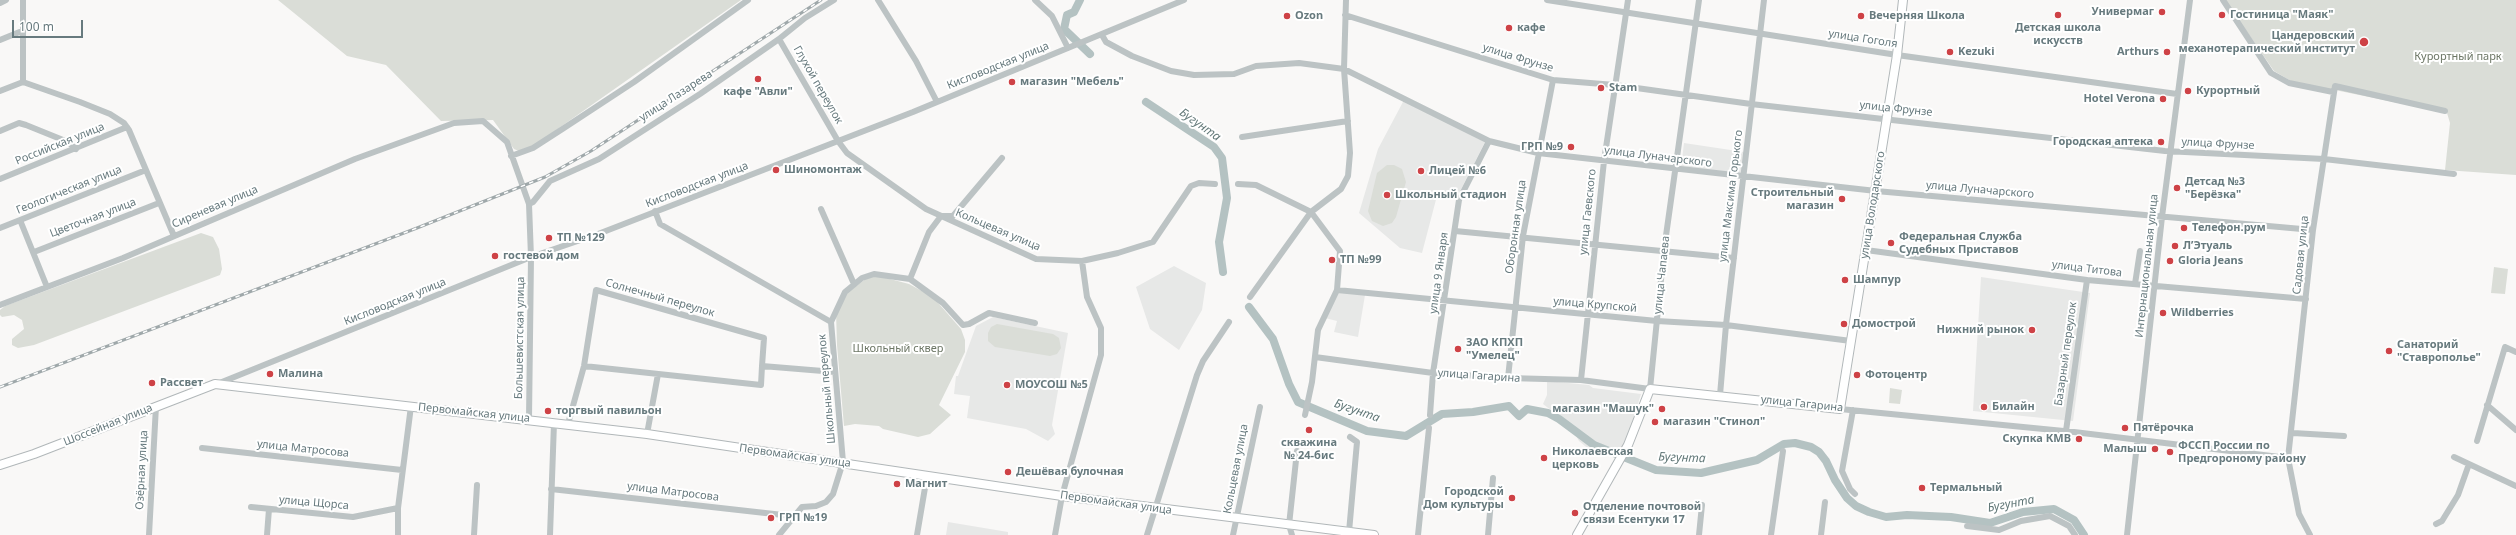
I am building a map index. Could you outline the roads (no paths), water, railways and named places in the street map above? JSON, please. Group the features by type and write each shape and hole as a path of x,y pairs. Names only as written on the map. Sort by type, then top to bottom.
{"main road":[{"name":"улица Володарского","path":"1840,409 1897,55 1903,0"},
{"name":"Шоссейная улица","path":"0,465 34,454 215,384"},
{"name":"Первомайская улица","path":"215,384 647,434 843,462 1062,496 1374,535"},
{"name":"улица Гагарина","path":"1650,389 1720,395 1840,409"},
{"name":"улица Чапаева","path":"1577,535 1617,468 1628,445 1650,389"}],"street":[{"path":"0,3 6,0"},
{"path":"23,0 23,82"},
{"path":"511,156 533,148 640,78 748,0"},
{"name":"улица Лазарева","path":"529,204 533,202 550,181 604,156 779,39 805,18 834,0"},
{"path":"878,0 912,56 937,102"},
{"path":"1035,0 1052,16 1069,48"},
{"name":"Кисловодская улица","path":"215,384 531,257 598,234 937,102 1184,0"},
{"path":"1250,297 1311,212 1341,189 1348,176 1350,153 1344,69 1346,0"},
{"name":"улица Гоголя","path":"1547,0 1897,55 2177,94"},
{"name":"улица Гаевского","path":"1580,380 1604,161 1628,0"},
{"name":"улица Чапаева","path":"1650,389 1664,250 1699,0"},
{"name":"улица Максима Горького","path":"1720,395 1726,325 1764,0"},
{"name":"Интернациональная улица","path":"2127,535 2156,287 2162,217 2190,0"},
{"path":"2223,0 2271,73 2289,83 2333,92 2335,86 2444,111"},
{"name":"улица Фрунзе","path":"1345,15 1553,80 1615,85 1751,104 1887,118 2171,151 2324,159 2454,174"},
{"path":"0,40 22,31"},
{"name":"улица Луначарского","path":"1102,35 1106,42 1132,56 1171,71 1194,75 1234,74 1256,66 1299,63 1344,69 1489,141 1538,153 1675,170 1876,191 2313,230"},
{"name":"Глухой переулок","path":"779,39 838,141"},
{"name":"Оборонная улица","path":"1508,378 1523,236 1553,80"},
{"path":"0,91 23,82 110,114 128,126 174,236"},
{"name":"Садовая улица","path":"2310,535 2299,514 2288,458 2293,433 2313,230 2333,92"},
{"name":"Сиреневая улица","path":"0,305 174,236 296,183 454,123 483,121 507,142 511,156"},
{"path":"1242,137 1348,121"},
{"path":"0,131 18,123 68,142 76,149"},
{"name":"Российская улица","path":"0,179 76,149 128,126"},
{"name":"Кольцевая улица","path":"838,141 847,153 926,209 1036,258 1082,261 1118,253 1153,242 1191,186 1199,183 1215,184"},
{"name":"улица 9 Января","path":"1430,415 1433,373 1446,301 1459,200 1489,141"},
{"name":"Большевистская улица","path":"511,156 529,204 531,257 529,420"},
{"path":"910,279 929,232 941,216 953,216 1002,158"},
{"name":"Геологическая улица","path":"0,228 146,170"},
{"path":"1238,184 1256,185 1311,212 1340,252 1337,290 1318,330 1312,382 1305,415"},
{"name":"Цветочная улица","path":"34,252 159,203"},
{"path":"821,209 854,284"},
{"name":"Школьный переулок","path":"655,211 660,224 831,322 843,462 833,494 826,502 816,506 802,507 792,516 779,535"},
{"path":"20,220 47,287"},
{"path":"1455,231 1523,236 1734,258"},
{"name":"улица Титова","path":"1866,250 2087,280 2306,299"},
{"path":"2135,284 2140,251"},
{"path":"1054,535 1062,496 1101,355 1101,328 1087,297 1082,261"},
{"path":"831,322 838,301 854,284 862,278 874,274 910,279 943,303 963,325 969,324 989,313 1035,323"},
{"name":"Базарный переулок","path":"2066,431 2087,280"},
{"name":"Солнечный переулок","path":"568,424 584,366 596,290 764,338 761,384 584,366"},
{"name":"улица Крупской","path":"1337,290 1657,321 1726,325 1851,341"},
{"path":"1147,535 1154,508 1197,375 1203,362 1230,322"},
{"path":"2477,441 2505,347 2516,352"},
{"name":"улица Гагарина","path":"1315,357 1433,373 1508,378 1580,380 1650,389"},
{"path":"762,366 836,372"},
{"path":"647,434 658,374"},
{"path":"2488,404 2516,430"},
{"name":"Озёрная улица","path":"149,535 156,406"},
{"path":"398,535 398,508 411,406"},
{"name":"Кольцевая улица","path":"1233,535 1260,407"},
{"name":"улица Гагарина","path":"1840,409 2066,431 2288,458"},
{"path":"1853,410 1842,471 1850,489 1855,494"},
{"path":"550,535 554,423"},
{"path":"1418,535 1429,428"},
{"path":"2293,433 2344,436"},
{"path":"1349,532 1357,442 1350,437"},
{"name":"улица Матросова","path":"202,448 402,470"},
{"path":"1292,535 1289,525 1297,451"},
{"path":"1771,535 1783,451"},
{"path":"2454,457 2516,486"},
{"path":"2436,524 2442,521 2458,495 2469,464"},
{"path":"917,535 927,476"},
{"path":"1488,535 1493,478"},
{"path":"474,535 476,485"},
{"name":"улица Матросова","path":"551,489 792,516"},
{"path":"1821,535 1825,502"},
{"path":"1699,535 1702,505"},
{"name":"улица Щорса","path":"251,507 353,517 398,508"},
{"path":"267,535 269,509"},
{"path":"1967,526 1998,530 2021,521 2050,516 2069,526 2075,535"}],"waterway":[{"name":"Бугунта","path":"1080,0 1074,12 1067,15 1064,29 1090,54"},
{"name":"Бугунта","path":"1146,102 1214,147 1222,158 1227,198 1219,242 1223,272"},
{"name":"Бугунта","path":"1249,307 1273,339 1289,384 1298,402 1367,431 1406,436 1442,414 1473,412 1509,406 1519,416 1527,409 1548,413 1559,419 1594,445 1656,470 1701,473 1757,460 1784,444 1795,443 1811,447 1819,452 1826,461 1835,480 1847,498 1856,506 1869,512 1886,517 1907,515 1951,517 1990,523 2023,512 2054,509 2074,520 2084,535"}],"railway":[{"path":"0,387 417,228 545,177 591,151 821,0"}],"place":[{"name":"Универмаг","path":"2162,12"},
{"name":"Детская школа искусств","path":"2058,15"},
{"name":"Гостиница \"Маяк\"","path":"2222,15"},
{"name":"Ozon","path":"1287,16"},
{"name":"Вечерняя Школа","path":"1861,16"},
{"name":"кафе","path":"1509,28"},
{"name":"Цандеровский механотерапический институт","path":"2364,42"},
{"name":"Kezuki","path":"1950,52"},
{"name":"Arthurs","path":"2167,52"},
{"name":"кафе \"Авли\"","path":"758,79"},
{"name":"магазин \"Мебель\"","path":"1012,82"},
{"name":"Stam","path":"1601,88"},
{"name":"Курортный","path":"2188,91"},
{"name":"Hotel Verona","path":"2163,99"},
{"name":"Городская аптека","path":"2161,142"},
{"name":"ГРП №9","path":"1571,147"},
{"name":"Шиномонтаж","path":"776,170"},
{"name":"Лицей №6","path":"1421,171"},
{"name":"Детсад №3 \"Берёзка\"","path":"2177,188"},
{"name":"Школьный стадион","path":"1387,195"},
{"name":"Строительный магазин","path":"1842,199"},
{"name":"Телефон.рум","path":"2184,228"},
{"name":"ТП №129","path":"549,238"},
{"name":"Федеральная Служба Судебных Приставов","path":"1891,243"},
{"name":"Л’Этуаль","path":"2175,246"},
{"name":"гостевой дом","path":"495,256"},
{"name":"ТП №99","path":"1332,260"},
{"name":"Gloria Jeans","path":"2170,261"},
{"name":"Шампур","path":"1845,280"},
{"name":"Wildberries","path":"2163,313"},
{"name":"Домострой","path":"1844,324"},
{"name":"Нижний рынок","path":"2032,330"},
{"name":"ЗАО КПХП \"Умелец\"","path":"1458,349"},
{"name":"Санаторий \"Ставрополье\"","path":"2389,351"},
{"name":"Малина","path":"270,374"},
{"name":"Фотоцентр","path":"1857,375"},
{"name":"Рассвет","path":"152,383"},
{"name":"МОУСОШ №5","path":"1007,385"},
{"name":"Билайн","path":"1984,407"},
{"name":"магазин \"Машук\"","path":"1662,409"},
{"name":"торгвый павильон","path":"548,411"},
{"name":"магазин \"Стинол\"","path":"1655,422"},
{"name":"Пятёрочка","path":"2125,428"},
{"name":"скважина № 24-бис","path":"1309,430"},
{"name":"Скупка КМВ","path":"2079,439"},
{"name":"Малыш","path":"2155,449"},
{"name":"ФССП России по Предгороному району","path":"2170,452"},
{"name":"Николаевская церковь","path":"1544,458"},
{"name":"Дешёвая булочная","path":"1008,472"},
{"name":"Магнит","path":"897,484"},
{"name":"Термальный","path":"1922,488"},
{"name":"Городской Дом культуры","path":"1512,498"},
{"name":"Отделение почтовой связи Есентуки 17","path":"1575,513"},
{"name":"ГРП №19","path":"771,518"}],"park label":[{"name":"Курортный парк","path":"2458,57"},
{"name":"Школьный сквер","path":"898,349"}]}
